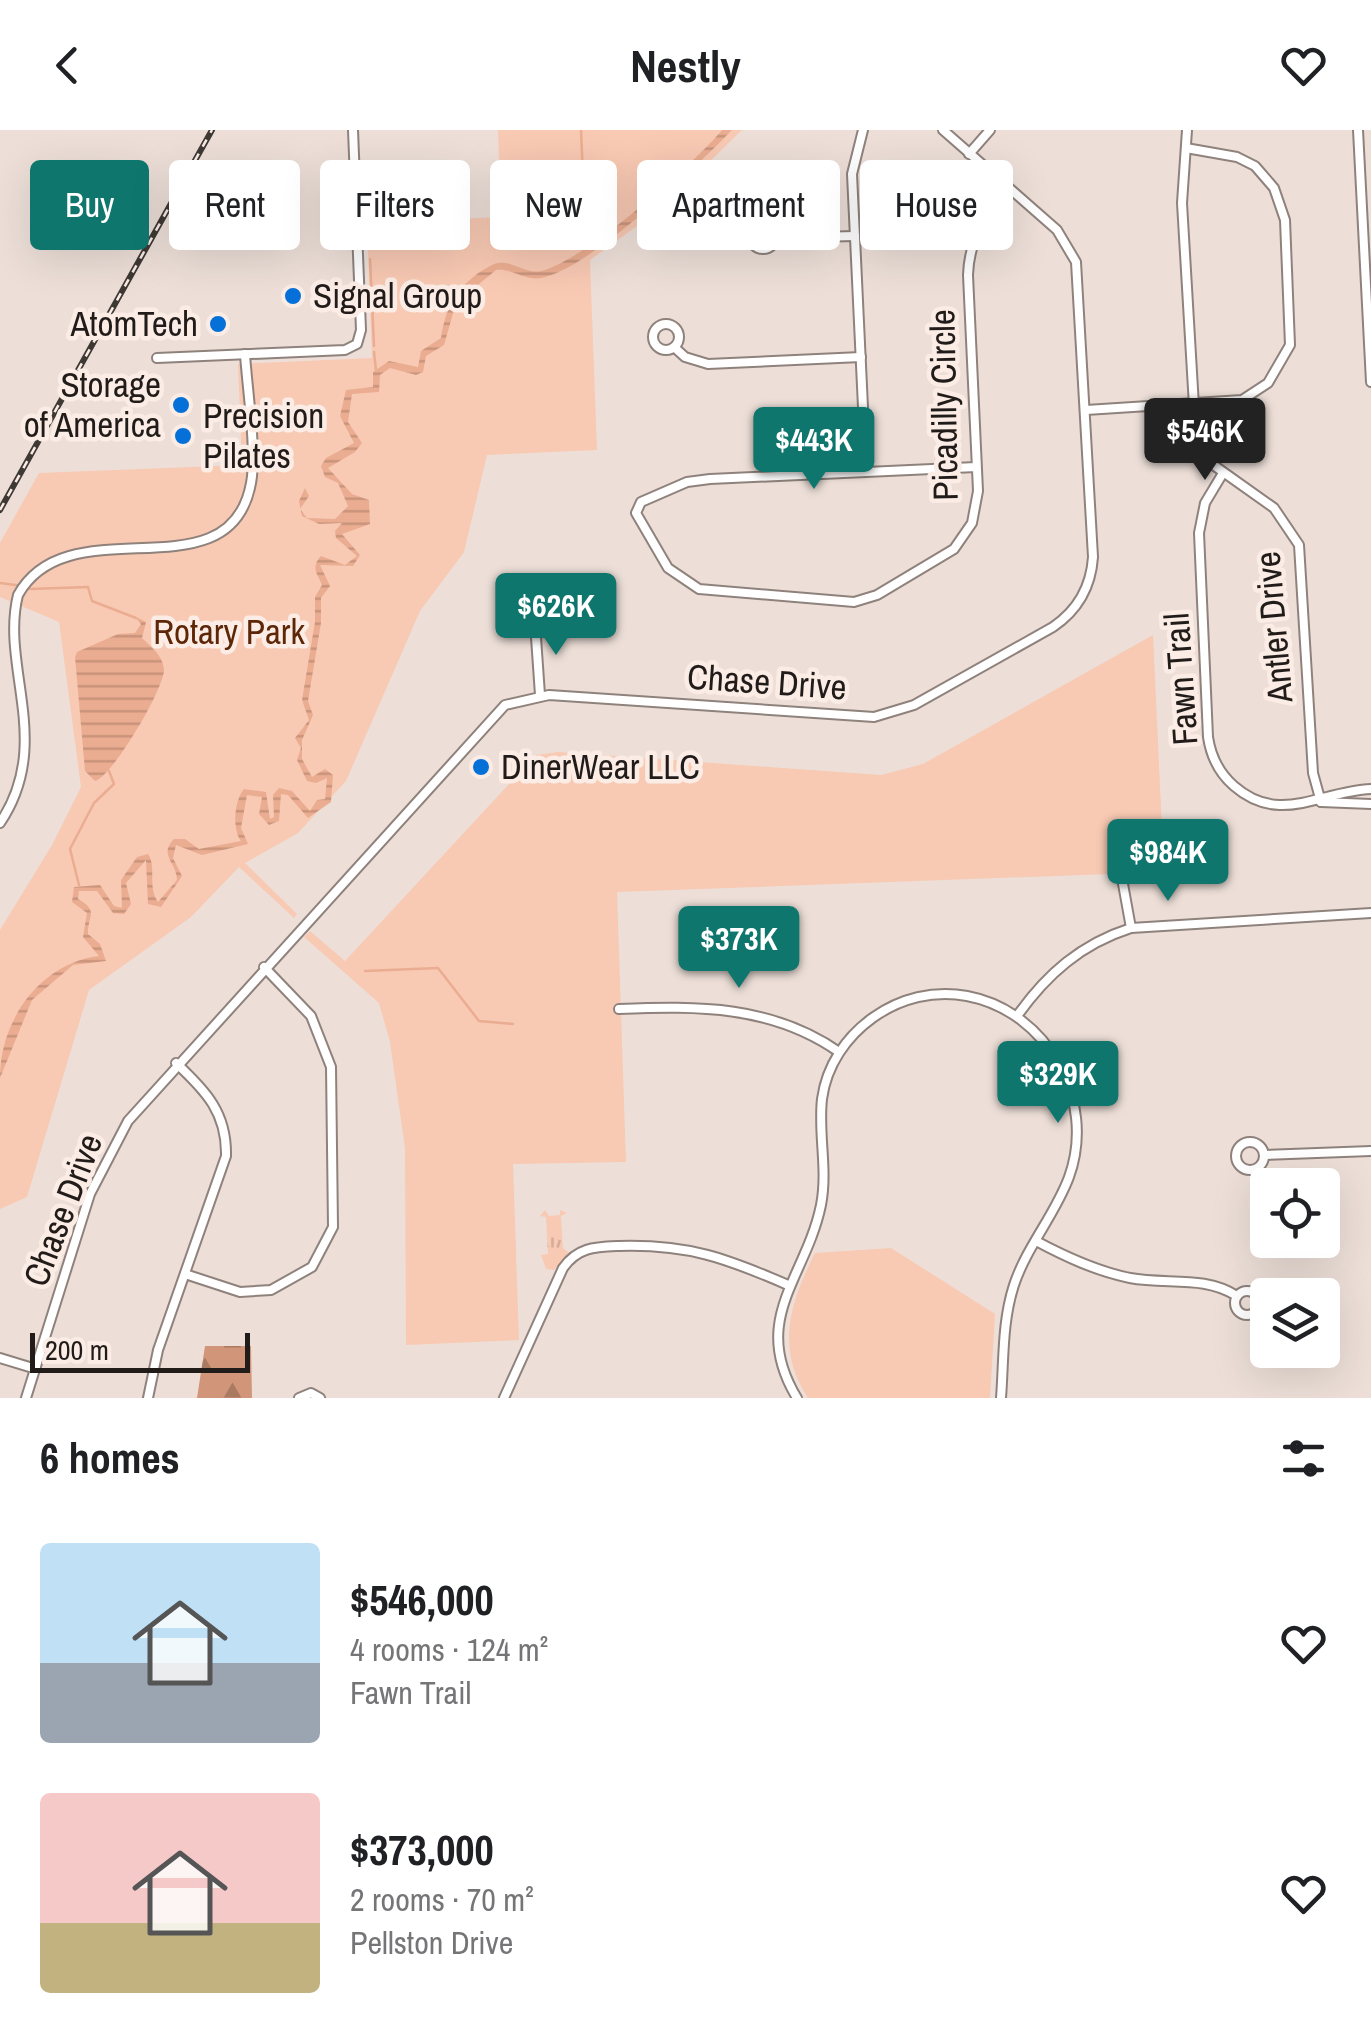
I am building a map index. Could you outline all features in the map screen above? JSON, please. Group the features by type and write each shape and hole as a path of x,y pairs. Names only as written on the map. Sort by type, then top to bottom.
{"street":[{"path":"157,358 345,350 360,338 354,130"},
{"path":"863,130 852,165 866,471 976,466"},
{"name":"Chase Drive","path":"944,130 976,160"},
{"path":"969,154 990,130"},
{"name":"Antler Drive","path":"1187,130 1182,202 1193,405 1199,442 1223,473 1274,508 1298,545 1313,773 1322,802"},
{"path":"1358,130 1371,382"},
{"path":"1086,410 1227,404 1262,388 1284,359 1291,326 1285,220 1274,188 1254,166 1237,157 1186,148"},
{"name":"Chase Drive","path":"26,1398 98,1176 128,1120 498,712 516,700 540,695 874,717 914,705 1053,627 1080,600 1092,557 1076,262 1062,236 1013,192"},
{"path":"840,236 855,236"},
{"name":"Picadilly Circle","path":"866,471 687,482 637,508 639,521 674,575 699,589 854,602 887,590 960,543 976,507 968,265 973,250"},
{"path":"674,346 685,357 708,364 861,357"},
{"path":"0,823 17,794 23,765 7,636 24,586 48,564 76,552 192,544 214,536 234,520 252,478 244,354"},
{"name":"Fawn Trail","path":"1223,473 1205,503 1199,533 1210,750 1226,780 1250,798 1276,806 1322,802 1371,804"},
{"path":"535,623 540,695"},
{"name":"Fawn Trail","path":"1322,802 1342,792 1371,788"},
{"path":"1120,873 1131,928"},
{"path":"1017,1016 1040,985 1076,954 1131,928 1371,913"},
{"path":"185,1274 240,1292 271,1290 312,1267 333,1228 331,1067 324,1040 305,1006 264,967"},
{"path":"797,1398 783,1370 778,1340 788,1285 821,1205 822,1096 839,1052 878,1014 918,996 962,995 1017,1016 1043,1040 1063,1072 1077,1127 1070,1176 1016,1280 1007,1312 1001,1398"},
{"path":"619,1009 739,1010 786,1024 839,1052"},
{"path":"148,1398 158,1350 223,1170 226,1139 212,1100 176,1064"},
{"path":"1264,1155 1371,1152"},
{"path":"1036,1241 1074,1261 1112,1273 1213,1284 1237,1296"},
{"path":"504,1398 567,1262 590,1248 697,1249 788,1285"},
{"path":"0,1358 36,1369"},
{"path":"299,1398 311,1393 320,1398"}],"green space":[{"name":"Rotary Park","path":"498,130 742,130 711,160 637,160 637,226 617,240 617,160 499,160"},
{"name":"Rotary Park","path":"490,217 490,250 604,250 590,260 597,450 487,455 464,552 420,611 346,781 298,833 245,863 297,914 294,918 239,867 191,917 89,990 27,1197 0,1209 0,930 52,845 81,787 59,622 0,597 0,543 39,473 242,465 238,364 372,358 368,250 470,250 470,218"},
{"path":"1153,635 1164,872 617,892 626,1162 513,1164 519,1340 406,1345 405,1148 390,1042 379,1003 304,937 310,931 345,961 536,755 558,752 881,775 923,764"},
{"path":"545,1210 549,1216 560,1215 560,1210 567,1213 561,1216 563,1248 569,1253 554,1270 546,1269 541,1255 548,1254 546,1217 540,1216"},
{"path":"891,1248 995,1314 990,1398 808,1398 798,1379 789,1343 793,1308 815,1253"},
{"path":"205,1346 251,1346 252,1398 197,1398"}],"shaded area":[{"path":"722,130 732,130 701,160 693,160"},
{"path":"637,210 637,218 617,234 617,225"},
{"path":"583,250 595,250 562,271 541,278 496,270 456,303 444,345 426,356 423,372 416,375 390,368 380,375 379,392 352,394 348,422 362,443 355,452 328,468 352,494 369,500 370,524 342,534 360,555 353,566 320,565 330,586 321,598 321,623 308,701 313,715 302,740 302,759 312,777 325,769 333,775 331,802 308,818 288,795 281,794 279,821 269,825 259,814 262,797 247,795 241,828 248,844 202,855 176,845 173,858 182,876 161,907 148,904 146,860 126,883 131,904 124,914 113,913 97,891 79,891 78,899 91,911 88,934 100,944 106,961 73,965 32,1000 0,1078 7,1035 28,998 59,970 78,961 99,956 83,937 87,913 72,902 74,887 100,885 114,906 122,908 121,880 137,857 148,854 158,902 177,880 168,855 174,839 185,839 199,849 241,841 235,815 244,789 266,792 270,819 274,817 273,795 279,788 292,791 310,811 317,800 325,799 327,778 316,783 307,781 297,760 301,748 295,738 309,720 302,700 315,622 315,597 322,585 315,567 321,556 345,565 357,556 336,538 335,531 342,523 319,524 302,516 301,510 307,518 335,519 348,506 338,483 325,477 321,466 326,458 354,443 340,416 346,390 373,387 373,372 389,361 418,367 421,351 441,338 446,315 462,287 479,273 497,263 541,271"},
{"path":"305,488 309,496 300,508 299,501"},
{"path":"134,616 146,622 142,638 161,660 162,680 124,749 95,781 85,771 75,657 77,652 118,634 135,633 141,624"}],"waterway":[{"path":"581,130 582,160"},
{"path":"370,259 374,346"},
{"path":"374,352 376,371"},
{"path":"0,583 23,586"},
{"path":"30,589 88,587 92,601 136,618"},
{"path":"79,885 70,849 94,803 114,784 109,771"},
{"path":"365,971 438,968 479,1021 513,1024"}],"railway":[{"path":"0,510 212,130"}],"place":[{"name":"Signal Group","path":"293,296"},
{"name":"AtomTech","path":"218,324"},
{"name":"Storage of America","path":"181,405"},
{"name":"Precision Pilates","path":"183,436"},
{"name":"DinerWear LLC","path":"481,767"}]}
